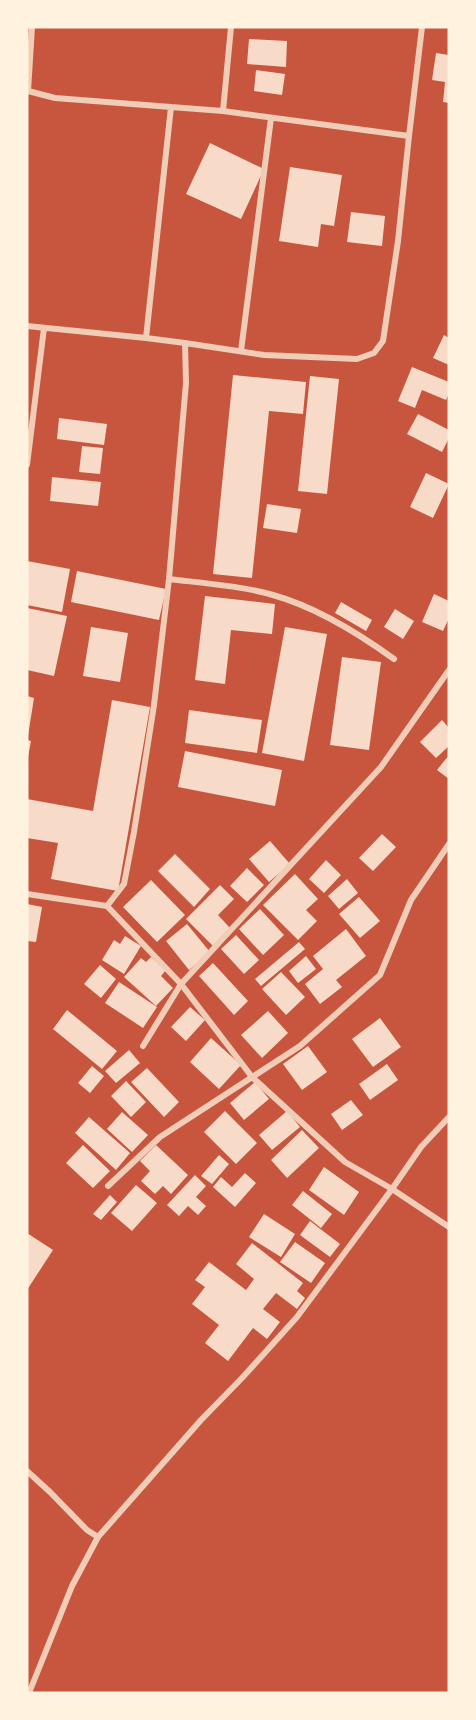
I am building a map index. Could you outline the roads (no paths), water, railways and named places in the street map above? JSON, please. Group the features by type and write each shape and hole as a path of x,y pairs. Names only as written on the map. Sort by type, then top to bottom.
{"street":[{"path":"27,97 32,27"},
{"path":"223,111 231,27"},
{"path":"27,326 146,338 264,355 357,359 374,353 383,341 398,241 422,27"},
{"path":"28,91 55,98 223,111 409,136"},
{"path":"146,338 171,107"},
{"path":"242,351 271,118"},
{"path":"27,465 44,328"},
{"path":"107,906 124,884 154,705 169,579 186,383 185,343"},
{"path":"169,579 273,594 363,637 394,659"},
{"path":"143,1046 182,984 381,767 449,670"},
{"path":"108,1186 160,1137 300,1046 380,975 411,900 449,844"},
{"path":"27,894 107,906 182,984 252,1077 345,1162 392,1189 449,1227"},
{"path":"29,1693 72,1586 98,1538 201,1420 297,1317 421,1148 449,1117"},
{"path":"27,1471 98,1538"}]}
